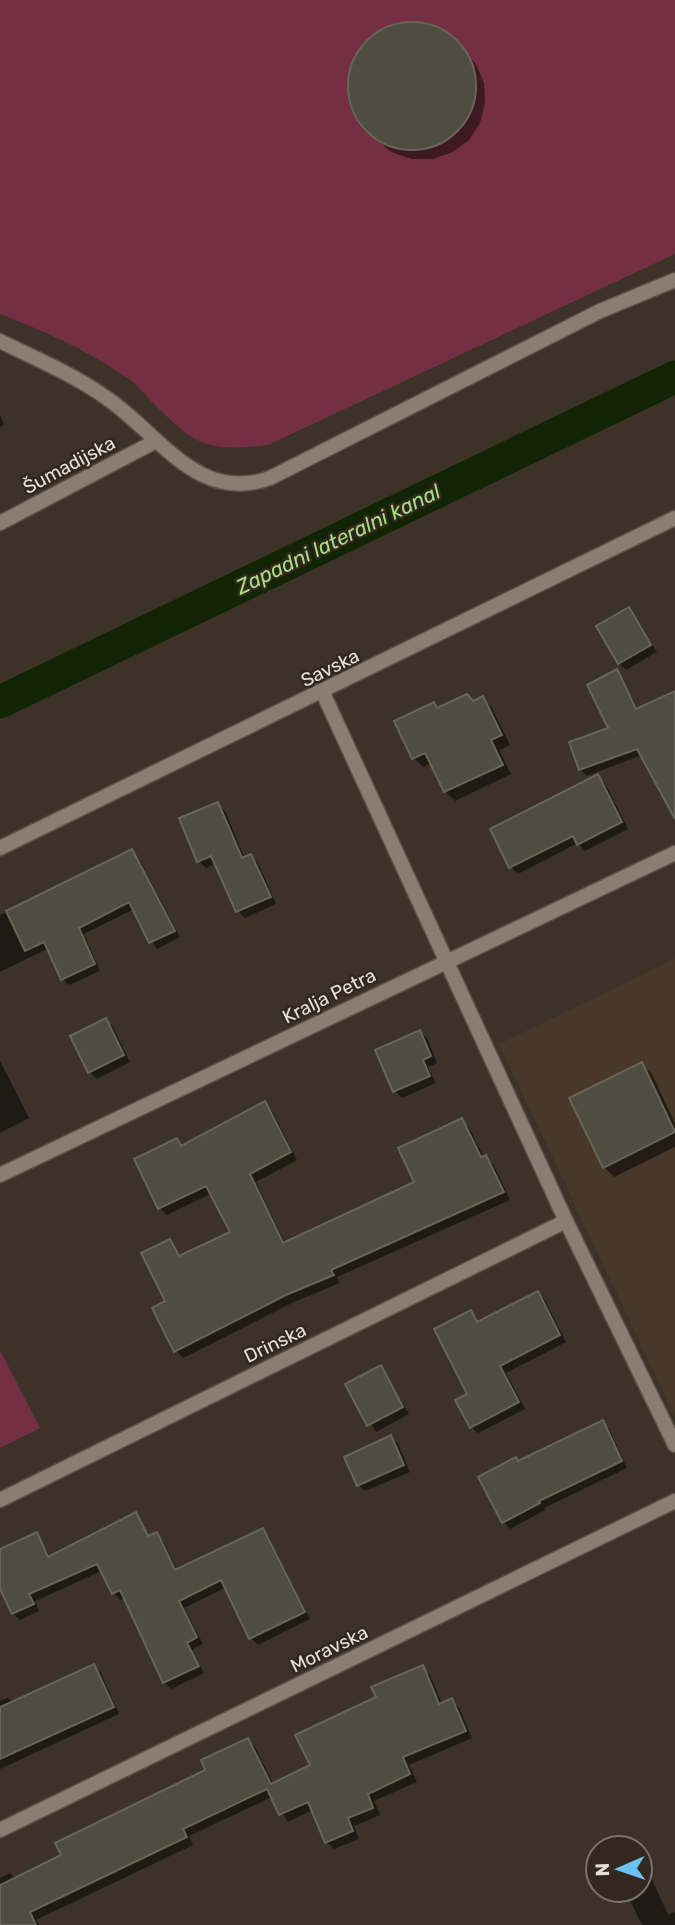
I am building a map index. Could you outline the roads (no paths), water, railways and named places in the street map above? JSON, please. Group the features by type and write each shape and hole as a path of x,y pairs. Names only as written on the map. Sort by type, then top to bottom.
{"street":[{"path":"0,341 109,400 199,474 227,484 249,485 271,478 600,311 675,280"},
{"name":"Šumadijska","path":"0,523 156,441"},
{"name":"Savska","path":"0,848 323,693 675,518"},
{"path":"323,693 566,1221 675,1445"},
{"name":"Kralja Petra","path":"0,1175 675,853"},
{"name":"Drinska","path":"0,1500 566,1221"},
{"name":"Moravska","path":"0,1830 675,1501"}],"waterway":[{"name":"Zapadni lateralni kanal","path":"0,702 675,377"}]}
